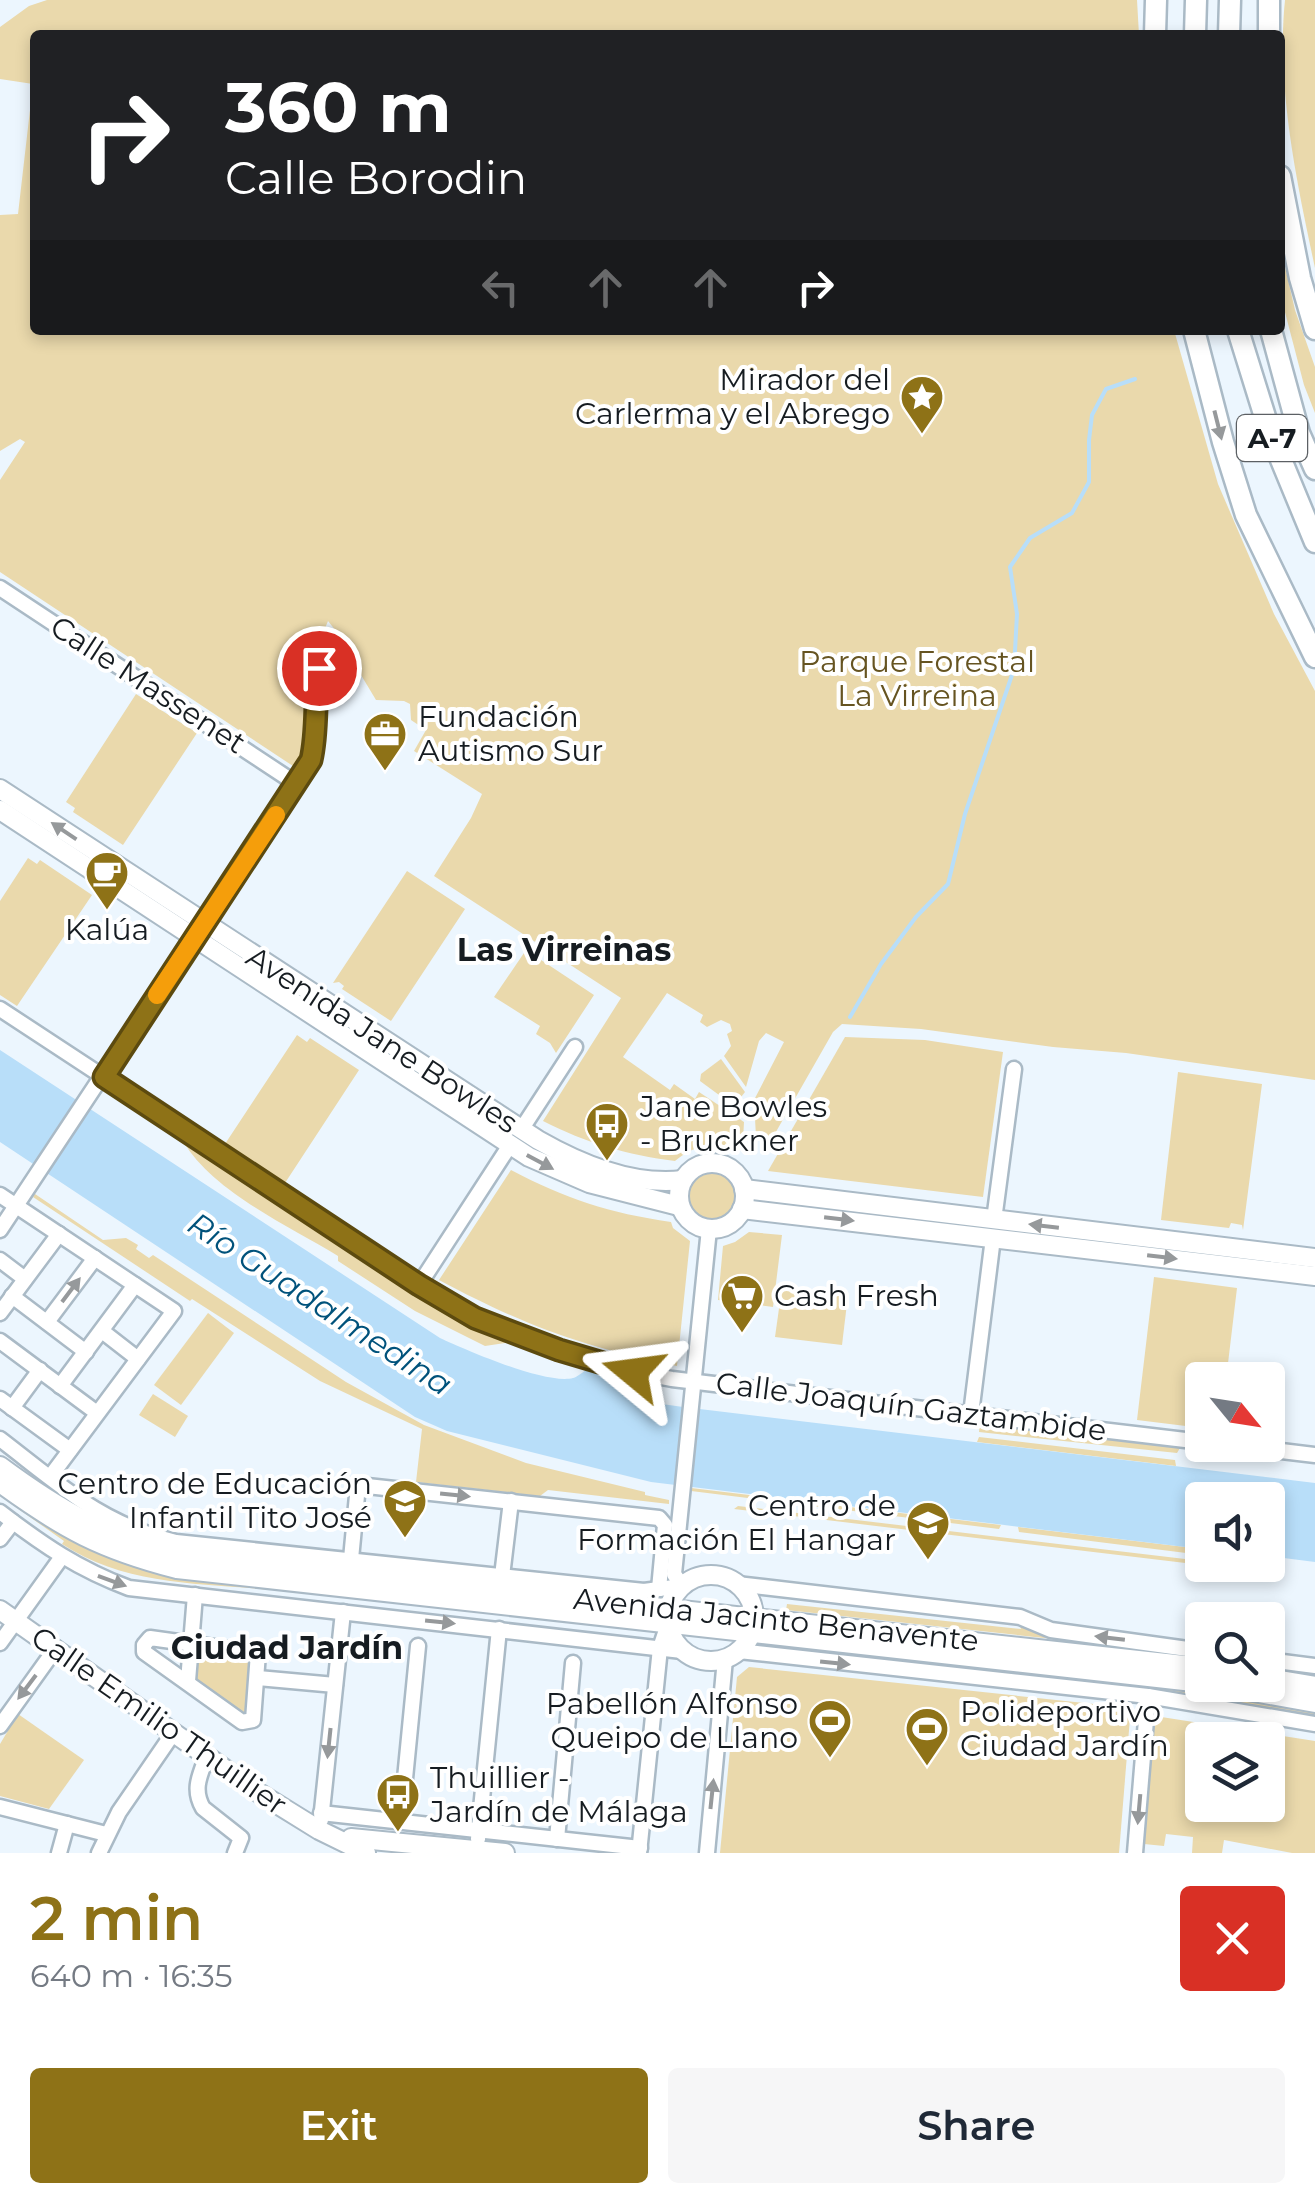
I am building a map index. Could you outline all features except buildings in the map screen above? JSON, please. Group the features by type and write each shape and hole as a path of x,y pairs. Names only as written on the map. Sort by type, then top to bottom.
{"highway":[{"path":"1156,0 1156,30"},
{"path":"1195,30 1196,0"},
{"path":"1229,30 1230,0"},
{"path":"1269,0 1269,30"},
{"path":"1285,202 1315,329"},
{"path":"1195,335 1222,442 1246,516 1315,657"},
{"name":"A-7","path":"1240,335 1270,433 1315,542"},
{"name":"A-7","path":"1271,335 1299,433 1315,470"}],"main road":[{"name":"Avenida Jane Bowles","path":"0,788 199,931"},
{"name":"Avenida Jane Bowles","path":"0,810 199,931 515,1138 556,1171 680,1206"},
{"name":"Avenida Jane Bowles","path":"515,1138 595,1166 655,1181 682,1180"},
{"path":"710,1162 735,1171 744,1189 742,1209 727,1224 709,1229 690,1221 678,1195 682,1180 694,1167 710,1162"},
{"path":"744,1189 1315,1276"},
{"path":"742,1209 1315,1258"},
{"path":"0,1466 108,1534 144,1546 181,1555 348,1574"},
{"path":"0,1484 69,1531 100,1546 177,1569 348,1574"},
{"name":"Avenida Jacinto Benavente","path":"348,1574 669,1616 1185,1665"},
{"path":"719,1576 737,1584 746,1593 753,1625 732,1655 704,1661 682,1651 673,1638 669,1616 682,1586 700,1577 719,1576"},
{"name":"Calle Emilio Thuillier","path":"8,1615 208,1756 320,1822 361,1852"},
{"name":"Avenida Jacinto Benavente","path":"753,1625 1185,1682"},
{"path":"1285,1681 1315,1686"},
{"path":"1285,1698 1315,1703"},
{"name":"Calle Emilio Thuillier","path":"320,1822 364,1841 429,1850 478,1840 504,1853"}],"street":[{"name":"Calle Massenet","path":"0,588 286,777 292,786"},
{"path":"0,1230 311,760 316,740 313,717 319,668"},
{"name":"Calle Joaquín Gaztambide","path":"0,1009 101,1081 419,1285 475,1318 559,1350 693,1386 1185,1440"},
{"path":"419,1285 576,1047"},
{"path":"971,1414 1014,1069"},
{"path":"0,1194 174,1311 50,1477"},
{"path":"682,1586 674,1574 709,1229"},
{"path":"0,1313 58,1234"},
{"path":"47,1322 95,1258"},
{"path":"0,1260 25,1279"},
{"path":"60,1386 136,1285"},
{"path":"12,1296 86,1352"},
{"path":"102,1331 138,1358"},
{"path":"2,1345 97,1413"},
{"path":"40,1370 6,1404 70,1450"},
{"path":"0,1439 112,1522 176,1542 348,1574 358,1485 663,1520 659,1589"},
{"path":"1285,1451 1315,1455"},
{"path":"502,1576 511,1501"},
{"path":"0,1538 6,1517"},
{"name":"Avenida Jacinto Benavente","path":"6,1517 61,1558 129,1588 682,1651"},
{"path":"0,1643 8,1615 61,1558"},
{"name":"Avenida Jacinto Benavente","path":"348,1574 502,1576 644,1591 682,1586"},
{"name":"Avenida Jacinto Benavente","path":"737,1584 1020,1617 1051,1630 1185,1649"},
{"path":"188,1681 194,1595"},
{"path":"320,1822 343,1612"},
{"name":"Avenida Jacinto Benavente","path":"660,1648 669,1616"},
{"path":"478,1840 499,1629"},
{"path":"150,1638 258,1653 258,1678 254,1716 246,1723 143,1649 150,1638"},
{"path":"403,1798 418,1646"},
{"path":"0,1726 56,1648"},
{"path":"640,1850 660,1648"},
{"path":"706,1853 732,1655"},
{"name":"Avenida Jacinto Benavente","path":"732,1655 1148,1696 1315,1724"},
{"path":"557,1839 574,1662"},
{"path":"1285,1662 1315,1666"},
{"path":"258,1678 335,1685"},
{"path":"1136,1853 1148,1696"},
{"path":"99,1853 106,1834 174,1732"},
{"path":"208,1756 198,1779 199,1802 241,1838 234,1853"},
{"path":"0,1807 106,1834"},
{"name":"Calle Emilio Thuillier","path":"320,1822 478,1840 557,1839 640,1850"},
{"path":"59,1853 66,1824"}],"green space":[{"name":"Parque Forestal La Virreina","path":"47,0 1137,0 1139,30 30,30 30,84 0,79 0,27 29,6"},
{"path":"1285,0 1315,0 1315,268 1295,169 1285,89"},
{"name":"Parque Forestal La Virreina","path":"30,110 30,335 1175,335 1218,484 1274,614 1315,691 1315,1080 1126,1053 921,1029 842,1024 833,1032 773,1137 756,1137 754,1100 784,1042 766,1033 759,1041 746,1087 724,1056 731,1046 727,1034 732,1031 730,1024 721,1020 707,1027 700,1022 703,1015 667,993 623,1057 670,1090 674,1084 695,1099 699,1092 744,1122 743,1141 732,1150 716,1146 695,1149 675,1161 607,1147 543,1121 621,998 434,876 482,794 414,751 426,730 411,720 410,704 376,700 355,665 328,660 336,631 328,621 312,673 308,740 299,770 0,572 0,480 25,442 20,439 0,451 0,215 18,214"},
{"path":"1285,267 1315,367 1315,413 1285,312"},
{"path":"136,694 197,733 123,845 73,812 75,808 66,802"},
{"path":"28,858 37,864 40,860 92,895 17,1006 0,995 0,901"},
{"path":"407,871 465,909 391,1021 342,989 344,986 339,982 333,983"},
{"path":"526,950 594,995 556,1053 550,1043 536,1034 540,1026 494,997"},
{"path":"297,1035 307,1042 310,1038 359,1070 285,1183 225,1144"},
{"path":"845,1037 925,1040 1003,1052 983,1197 768,1171"},
{"path":"721,1059 745,1092 734,1106 700,1081 701,1074"},
{"path":"1178,1072 1262,1084 1243,1230 1242,1225 1231,1223 1229,1228 1161,1220"},
{"path":"183,1141 384,1273 511,1342 485,1346 415,1311 338,1261 338,1256 232,1192 196,1159"},
{"path":"511,1170 588,1204 671,1222 690,1241 677,1366 554,1333 439,1280"},
{"path":"712,1172 729,1179 736,1196 729,1213 712,1220 695,1213 688,1196 695,1179"},
{"path":"35,1194 103,1240 126,1238 138,1245 136,1249 149,1258 153,1255 346,1382 424,1425 526,1463 645,1492 669,1500 669,1504 548,1490 540,1496 416,1482 422,1429 320,1381 190,1301 33,1197"},
{"path":"749,1232 782,1235 773,1307 718,1300 723,1246"},
{"path":"1154,1277 1237,1288 1228,1362 1185,1362 1185,1426 1137,1420"},
{"path":"782,1287 848,1295 842,1345 775,1337"},
{"path":"208,1313 234,1333 181,1405 154,1385"},
{"path":"153,1394 188,1416 175,1437 139,1415"},
{"path":"980,1422 1180,1448 1177,1453 979,1432"},
{"path":"979,1437 1175,1460 1176,1466 977,1442"},
{"path":"691,1488 1001,1525 999,1529"},
{"path":"0,1491 273,1586 272,1590 164,1580 111,1568 62,1544 64,1541 0,1496"},
{"path":"738,1506 1185,1559 1185,1563 734,1509"},
{"path":"1018,1527 1185,1547 1185,1553 1019,1532"},
{"path":"787,1604 1021,1629 1019,1623 1165,1651 786,1610"},
{"path":"780,1644 1177,1689 1185,1690 1185,1695 1146,1689 779,1650"},
{"path":"199,1649 252,1655 249,1714 244,1716 196,1682"},
{"name":"Polideportivo Ciudad Jardín","path":"749,1667 1122,1707 1130,1718 1119,1853 720,1853 737,1677"},
{"path":"1230,1702 1259,1702 1315,1711 1315,1715"},
{"path":"18,1714 84,1760 49,1809 0,1796 0,1744"},
{"path":"1155,1716 1193,1722 1185,1722 1185,1822 1285,1822 1285,1736 1315,1741 1315,1853 1292,1853 1224,1840 1222,1853 1192,1853 1193,1837 1166,1834 1164,1846 1144,1844"}],"water":[{"name":"Río Guadalmedina","path":"0,1050 440,1338 486,1358 561,1379 574,1378 587,1369 611,1375 631,1397 662,1404 1315,1483 1315,1562 1285,1558 1285,1482 1185,1482 1185,1547 651,1482 447,1431 415,1417 0,1142"}],"waterway":[{"path":"850,1017 881,964 916,917 948,884 965,814 1014,669 1017,614 1010,567 1030,538 1072,513 1089,482 1092,415 1106,389 1135,379"}],"slow traffic":[{"path":"157,995 276,815"}],"place":[{"name":"Mirador del Carlerma y el Abrego","path":"922,435"},
{"name":"Fundación Autismo Sur","path":"385,772"},
{"name":"Kalúa","path":"107,911"},
{"name":"Jane Bowles - Bruckner","path":"607,1162"},
{"name":"Cash Fresh","path":"742,1334"},
{"name":"Centro de Educación Infantil Tito José","path":"405,1539"},
{"name":"Centro de Formación El Hangar","path":"928,1561"},
{"name":"Pabellón Alfonso Queipo de Llano","path":"830,1759"},
{"name":"Polideportivo Ciudad Jardín","path":"927,1767"},
{"name":"Thuillier - Jardín de Málaga","path":"398,1833"}],"district":[{"name":"Las Virreinas","path":"564,950"},
{"name":"Ciudad Jardín","path":"287,1648"}],"route":[{"path":"319,668 313,717 316,740 311,760 104,1077 475,1318 559,1350 633,1372"}]}
